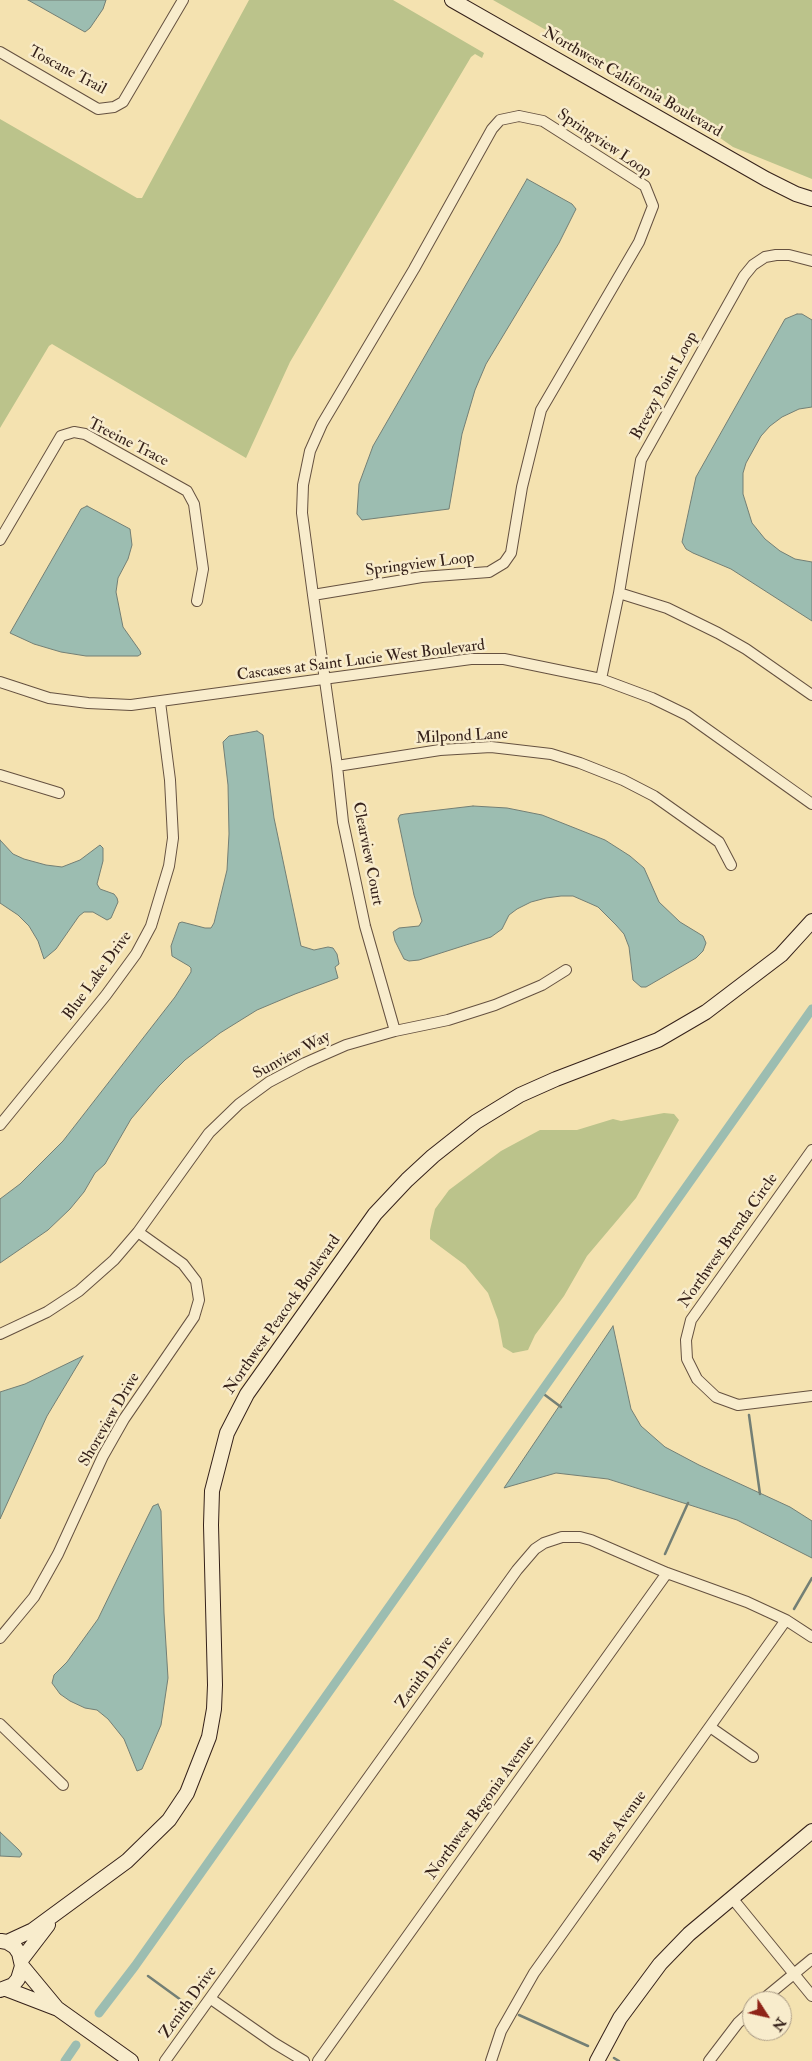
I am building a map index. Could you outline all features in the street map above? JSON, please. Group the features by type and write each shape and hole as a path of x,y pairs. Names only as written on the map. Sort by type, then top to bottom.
{"street":[{"name":"Toscane Trail","path":"0,52 98,108 114,107 123,102 183,0"},
{"name":"Northwest California Boulevard","path":"452,0 766,179 796,194 812,199"},
{"name":"Springview Loop","path":"312,595 422,577 489,572 504,563 511,553 522,487 541,410 639,242 652,206 645,186 543,121 519,116 500,120 492,129 414,269 322,424 310,451 303,485 302,513 312,595 324,680"},
{"name":"Northwest California Boulevard","path":"796,194 812,206"},
{"name":"Breezy Point Loop","path":"601,679 619,593 641,460 744,276 753,265 765,257 789,254 812,261"},
{"name":"Treeine Trace","path":"0,540 60,436 74,432 85,434 187,491 194,504 203,569 197,601"},
{"path":"619,593 667,608 718,633 746,649 812,695"},
{"name":"Cascases at Saint Lucie West Boulevard","path":"0,682 49,698 88,703 131,705 471,660 504,659 601,679 652,698 687,715 812,804"},
{"name":"Clearview Court","path":"324,680 344,822 365,926 395,1031"},
{"name":"Blue Lake Drive","path":"0,1125 111,988 136,954 151,926 169,866 173,838 170,780 160,702"},
{"name":"Milpond Lane","path":"337,766 440,750 491,747 551,754 623,780 654,796 720,842 731,865"},
{"path":"0,775 59,793"},
{"name":"Northwest Peacock Boulevard","path":"4,1941 33,1930 127,1862 170,1820 190,1786 209,1737 214,1709 215,1685 210,1525 212,1491 227,1433 247,1394 375,1214 433,1156 476,1122 520,1095 556,1079 658,1040 706,1012 781,955 812,921"},
{"name":"Sunview Way","path":"0,1334 47,1312 79,1291 114,1260 138,1232 208,1133 239,1104 269,1082 305,1062 346,1045 395,1031 448,1020 495,1005 542,985 566,970"},
{"name":"Northwest Brenda Circle","path":"812,1150 691,1320 686,1340 687,1359 696,1379 716,1397 738,1405 812,1396"},
{"name":"Shoreview Drive","path":"0,1638 34,1597 58,1554 104,1456 124,1419 194,1317 199,1300 196,1281 183,1264 138,1232"},
{"name":"Zenith Drive","path":"165,2061 517,1570 535,1549 544,1543 562,1537 580,1537 667,1573 747,1602 786,1620 812,1637"},
{"name":"Northwest Begonia Avenue","path":"318,2061 667,1573"},
{"name":"Bates Avenue","path":"491,2061 502,2031 534,1973 786,1620"},
{"path":"0,1724 63,1785"},
{"path":"710,1727 753,1756"},
{"path":"597,2061 620,2018 660,1964 689,1934 812,1831"},
{"path":"732,1898 812,1996"},
{"name":"Northwest Peacock Boulevard","path":"3,1989 18,1979 22,1962 36,1938 62,1910"},
{"path":"4,1941 15,1947 22,1962 58,2010"},
{"path":"773,1991 812,1959"},
{"path":"3,1989 58,2010 131,2061"},
{"path":"211,1999 274,2044 304,2061"},
{"path":"709,2061 742,2020"}],"green space":[{"path":"249,0 393,0 484,53 482,58 475,54 471,57 290,362 246,458 52,344 0,428 0,119 137,198 142,198"},
{"path":"493,0 812,0 812,179 733,147 650,89"},
{"path":"664,1113 674,1114 679,1120 636,1198 587,1256 564,1296 535,1335 528,1350 513,1353 503,1347 498,1320 488,1293 465,1265 430,1239 435,1209 449,1190 501,1151 540,1130 577,1130 613,1119 621,1121"}],"water":[{"path":"28,0 106,0 103,9 85,32"},
{"path":"527,179 572,204 576,209 559,243 486,364 475,390 462,434 449,509 362,520 357,514 359,484 373,446"},
{"path":"802,314 812,320 812,407 799,409 782,417 761,436 746,463 743,473 743,494 752,523 765,539 780,551 795,559 812,562 812,621 731,569 686,549 682,542 696,477 785,319"},
{"path":"87,506 130,529 132,545 128,559 118,578 116,592 123,627 140,651 141,654 138,656 86,656 61,652 34,644 10,633 81,509"},
{"path":"257,731 263,735 274,818 301,946 314,950 328,947 333,948 337,954 339,964 335,967 338,978 257,1010 220,1033 185,1060 159,1086 131,1119 105,1164 95,1173 84,1192 70,1209 48,1230 0,1263 0,1199 20,1184 63,1141 175,997 191,972 189,966 172,956 171,946 179,923 211,928 214,923 227,870 229,834 228,785 223,742 229,736"},
{"path":"473,806 507,808 542,815 605,840 630,856 644,868 659,902 680,922 703,936 706,943 703,951 696,958 646,987 641,987 633,980 629,947 624,934 598,907 573,896 561,896 531,902 517,909 509,915 502,929 491,937 419,960 409,961 404,959 395,941 393,932 399,928 419,926 422,921 414,895 398,819 400,815 405,814"},
{"path":"0,840 13,854 24,859 62,867 80,860 100,845 103,848 103,861 97,884 100,889 114,894 118,902 111,918 107,920 93,912 84,912 79,916 56,949 44,959 38,941 29,926 18,915 0,903"},
{"path":"613,1326 631,1409 641,1426 665,1447 699,1465 790,1507 812,1521 812,1558 737,1520 608,1479 556,1473 504,1488"},
{"path":"83,1356 47,1416 0,1519 0,1392 25,1384"},
{"path":"158,1504 161,1511 168,1678 161,1725 142,1769 137,1771 124,1739 108,1719 97,1710 85,1708 70,1701 60,1694 52,1683 54,1675 67,1662 98,1619 153,1506"},
{"path":"0,1832 19,1850 22,1854 20,1857 0,1856"}],"waterway":[{"path":"99,2013 135,1966 812,1009"},
{"path":"541,1392 561,1407"},
{"path":"749,1415 760,1494"},
{"path":"665,1554 688,1503"},
{"path":"794,1609 812,1578"},
{"path":"148,1976 192,2008"},
{"path":"519,2015 588,2046"},
{"path":"65,2061 76,2045"},
{"path":"614,2058 619,2061"}]}
